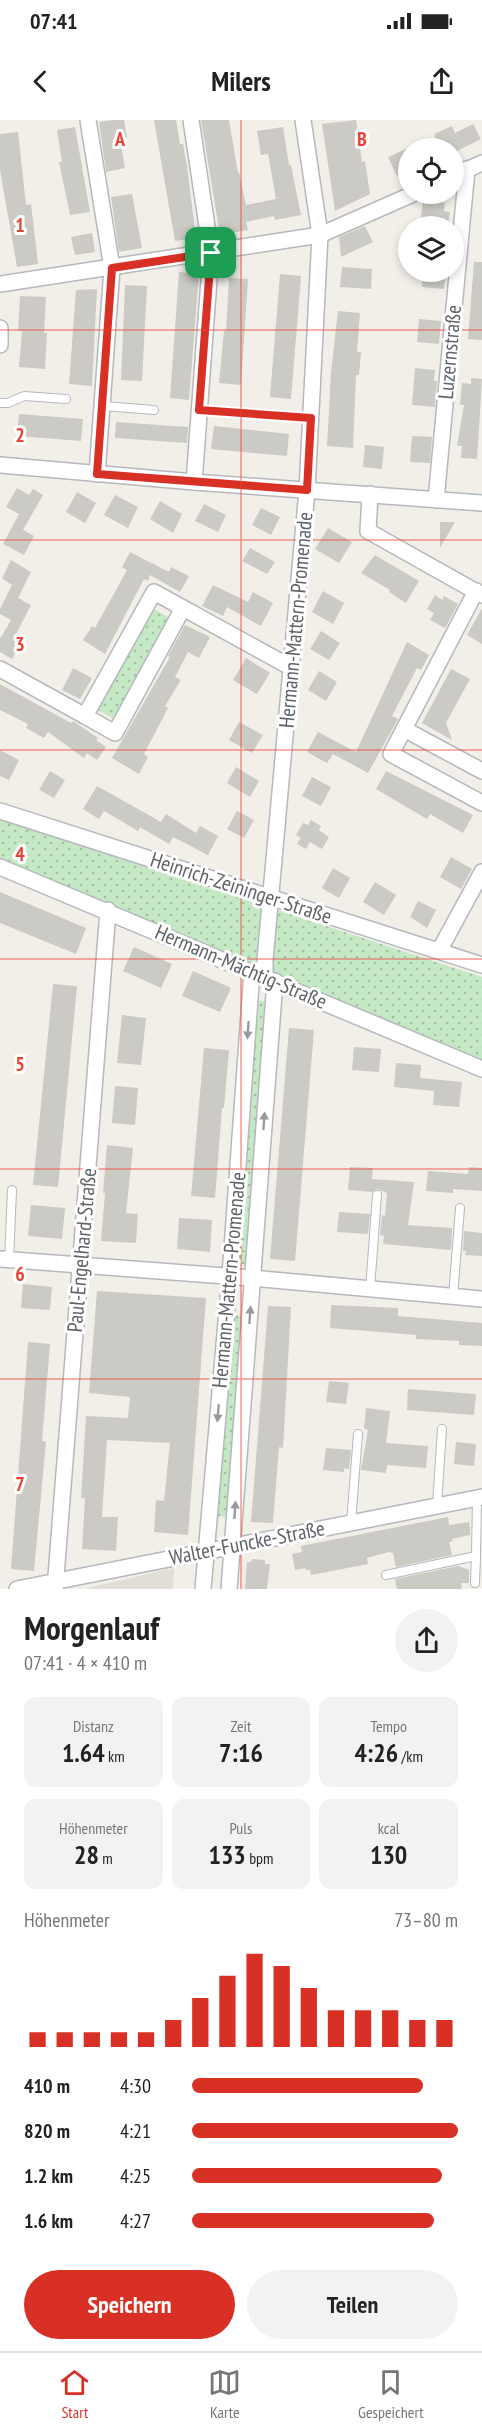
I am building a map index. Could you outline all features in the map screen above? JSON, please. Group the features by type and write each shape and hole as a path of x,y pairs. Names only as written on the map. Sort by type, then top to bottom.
{"street":[{"path":"88,120 112,268 104,406 97,474"},
{"path":"191,120 211,253 194,482"},
{"name":"Hermann-Mattern-Promenade","path":"203,1589 230,1276 264,977 307,490 320,235 303,120"},
{"path":"464,171 482,162"},
{"name":"Luzernstraße","path":"436,500 468,169"},
{"path":"0,284 320,235 398,201"},
{"path":"0,328 0,345"},
{"path":"0,465 482,503"},
{"path":"370,494 368,531 479,593 391,754 482,804"},
{"path":"85,716 154,592 292,668"},
{"path":"0,669 115,733 183,608"},
{"path":"404,729 482,771"},
{"name":"Heinrich-Zeininger-Straße","path":"0,812 482,965"},
{"name":"Hermann-Mächtig-Straße","path":"0,867 108,910 482,1069"},
{"path":"439,951 482,872"},
{"name":"Paul-Engelhard-Straße","path":"55,1585 108,910"},
{"name":"Hermann-Mattern-Promenade","path":"229,1589 252,1278 264,977"},
{"path":"4,1260 230,1276 482,1299"},
{"name":"Walter-Funcke-Straße","path":"17,1589 55,1585 232,1546 480,1497"}],"lane":[{"path":"0,403 8,403 24,396 66,399"},
{"path":"104,406 153,410"},
{"path":"199,410 311,418"},
{"path":"4,1260 12,1190"},
{"path":"370,1290 377,1195"},
{"path":"453,1297 460,1208"},
{"path":"436,1505 442,1429"},
{"path":"351,1522 358,1434"},
{"name":"Walter-Funcke-Straße","path":"475,1583 480,1497"},
{"path":"386,1575 476,1556"}],"shaded area":[{"path":"174,1568 173,1589 87,1589 87,1588"}],"green space":[{"path":"154,609 170,618 114,719 98,710"},
{"path":"0,819 482,977 482,1060 0,861"},
{"path":"256,1000 268,1002 247,1264 236,1264"},
{"path":"231,1315 243,1316 227,1517 214,1516"}],"building":[{"path":"124,120 127,138 120,139 125,168 106,172 99,122"},
{"path":"154,120 176,120 187,166 196,238 175,241"},
{"path":"201,120 229,120 246,205 276,199 268,154 261,155 257,131 283,127 301,215 275,220 274,216 246,222 248,230 220,235"},
{"path":"356,120 362,162 365,161 370,194 335,211 322,124"},
{"path":"473,124 481,139 464,148 464,138 436,138 434,134 452,126 455,133"},
{"path":"75,127 90,212 70,215 59,162 62,162 57,130"},
{"path":"18,132 26,205 31,204 38,264 17,267 0,170 0,134"},
{"path":"398,152 397,176 388,157"},
{"path":"132,194 142,248 119,252 111,197"},
{"path":"423,204 445,204 444,211 450,212 449,216 421,216"},
{"path":"365,226 373,242 341,257 339,237"},
{"path":"92,233 95,252 75,255 71,237"},
{"path":"474,262 482,262 482,340 468,339"},
{"path":"342,267 372,269 371,289 340,287"},
{"path":"179,272 199,274 189,400 170,398"},
{"path":"280,274 301,276 291,399 270,397"},
{"path":"229,278 248,279 241,385 219,383 224,331 226,331"},
{"path":"422,282 445,282 444,289 422,287"},
{"path":"125,285 147,286 142,381 121,380"},
{"path":"97,289 92,386 69,384 76,290"},
{"path":"20,296 46,297 45,369 19,367 22,331 18,331"},
{"path":"338,311 360,313 357,352 361,352 359,375 356,375 353,448 327,446 331,372"},
{"path":"419,319 441,321 439,344 417,342"},
{"path":"415,368 435,370 434,381 437,381 435,407 412,405"},
{"path":"471,378 482,379 477,459 461,458 462,446 457,446 464,405 460,405 462,383 471,384"},
{"path":"19,414 83,419 81,441 17,436"},
{"path":"116,422 188,427 187,443 115,438"},
{"path":"214,426 289,434 287,456 211,449"},
{"path":"412,436 432,437 430,463 410,462"},
{"path":"365,445 384,447 382,469 363,467"},
{"path":"17,488 29,495 33,489 43,495 23,530 34,536 24,555 3,544 19,514 6,507"},
{"path":"77,492 96,503 85,523 66,512"},
{"path":"115,495 138,507 128,528 104,515"},
{"path":"160,501 182,514 173,533 150,519"},
{"path":"204,504 226,515 218,532 195,521"},
{"path":"261,508 280,517 271,535 252,525"},
{"path":"440,522 455,522 440,548"},
{"path":"328,528 352,542 339,563 315,549"},
{"path":"250,548 275,562 267,574 242,561"},
{"path":"130,552 169,572 171,567 189,576 180,592 150,575 148,581 144,579 105,654 83,640 92,626 95,628 127,570 122,567"},
{"path":"375,555 419,581 406,603 389,592 390,590 361,573"},
{"path":"11,560 31,572 18,598 31,605 15,636 23,640 12,659 0,652 0,639 11,620 0,614 0,609 12,585 2,578"},
{"path":"213,585 248,602 253,592 273,603 261,626 227,607 223,616 202,606"},
{"path":"323,591 344,603 333,624 312,612"},
{"path":"435,595 442,600 444,596 458,604 445,628 430,620 434,613 427,609"},
{"path":"482,608 482,644 467,635"},
{"path":"185,625 210,637 199,658 188,652 175,677 181,680 165,706 168,708 144,754 148,757 139,774 112,758 170,657 168,656"},
{"path":"321,631 340,643 329,660 310,649"},
{"path":"407,642 429,655 421,670 417,668 392,716 398,719 368,773 333,754 327,763 307,752 318,732 356,752"},
{"path":"246,658 270,673 257,694 233,680"},
{"path":"73,668 92,678 80,699 62,690"},
{"path":"451,669 470,679 446,723 452,740 422,723"},
{"path":"319,671 337,682 326,701 308,690"},
{"path":"0,684 71,723 73,721 98,738 96,740 106,747 97,760 87,753 84,758 48,732 44,738 26,728 28,724 0,710"},
{"path":"239,722 263,735 252,753 229,740"},
{"path":"0,750 19,760 9,780 0,776"},
{"path":"236,767 259,781 250,797 227,783"},
{"path":"50,771 65,780 54,798 39,790"},
{"path":"386,771 473,815 463,833 430,814 427,819 376,789"},
{"path":"312,777 331,787 321,806 302,796"},
{"path":"97,786 161,822 166,814 196,833 200,826 218,836 208,855 173,837 169,844 140,827 138,831 104,811 99,819 83,809"},
{"path":"237,811 254,820 244,838 227,829"},
{"path":"311,820 321,826 319,830 329,837 322,849 310,842 306,849 297,844 301,838 296,835 303,823 308,825"},
{"path":"451,857 472,869 461,889 440,877"},
{"path":"333,868 350,878 339,898 322,888"},
{"path":"375,882 396,895 384,915 363,902"},
{"path":"0,892 86,928 76,954 0,923"},
{"path":"418,901 436,910 427,928 410,917"},
{"path":"134,947 172,964 161,988 123,971"},
{"path":"193,971 231,988 220,1012 182,996"},
{"path":"53,984 77,986 58,1187 33,1185"},
{"path":"122,1015 146,1018 141,1065 117,1063"},
{"path":"289,1028 314,1030 295,1261 270,1259"},
{"path":"354,1047 381,1049 379,1072 352,1070"},
{"path":"204,1048 229,1050 215,1198 191,1196"},
{"path":"396,1063 421,1065 420,1078 462,1082 459,1107 433,1105 434,1091 394,1087"},
{"path":"115,1086 138,1088 135,1125 112,1123"},
{"path":"107,1145 133,1148 126,1213 138,1214 136,1243 101,1241"},
{"path":"350,1167 373,1168 372,1179 414,1182 408,1225 452,1228 451,1250 383,1244 384,1236 380,1235 382,1215 385,1216 387,1193 377,1189 372,1192 348,1190"},
{"path":"469,1167 482,1168 482,1191 453,1189 453,1193 426,1191 428,1171 468,1174"},
{"path":"31,1205 65,1208 62,1239 28,1236"},
{"path":"339,1212 370,1214 368,1234 337,1232"},
{"path":"179,1218 212,1220 210,1252 177,1249"},
{"path":"464,1231 482,1233 482,1256 465,1255 466,1251 463,1251"},
{"path":"23,1284 52,1287 50,1310 21,1308"},
{"path":"97,1291 206,1298 188,1535 154,1532 156,1500 164,1501 170,1443 107,1440 102,1517 118,1517 116,1551 82,1549 85,1498 81,1498 86,1416 128,1418 130,1397 89,1393"},
{"path":"331,1305 398,1308 398,1316 482,1323 482,1346 459,1345 459,1341 416,1339 416,1335 330,1328"},
{"path":"268,1306 291,1307 283,1448 279,1447 273,1523 251,1522"},
{"path":"28,1342 50,1344 42,1441 46,1442 34,1571 11,1569"},
{"path":"329,1381 349,1383 346,1404 326,1402"},
{"path":"408,1389 476,1394 474,1415 407,1410"},
{"path":"366,1408 390,1411 386,1443 428,1446 426,1468 387,1465 386,1473 361,1470 368,1430 364,1429"},
{"path":"456,1442 476,1444 474,1466 454,1464"},
{"path":"326,1448 351,1450 349,1469 344,1468 344,1472 323,1470"},
{"path":"448,1517 449,1525 469,1522 470,1528 470,1535 452,1539 453,1541 449,1542 452,1555 396,1567 393,1553 389,1552 367,1558 368,1564 311,1575 310,1570 305,1568 295,1570 292,1554 302,1552 301,1546"},
{"path":"252,1559 265,1560 265,1564 270,1564 267,1589 245,1589 247,1562 251,1562"},
{"path":"458,1566 469,1570 469,1583 461,1583 462,1589 397,1589 395,1579"}],"route":[{"path":"211,253 199,410 311,418 307,490 97,474 104,406 112,268 211,253"}]}
